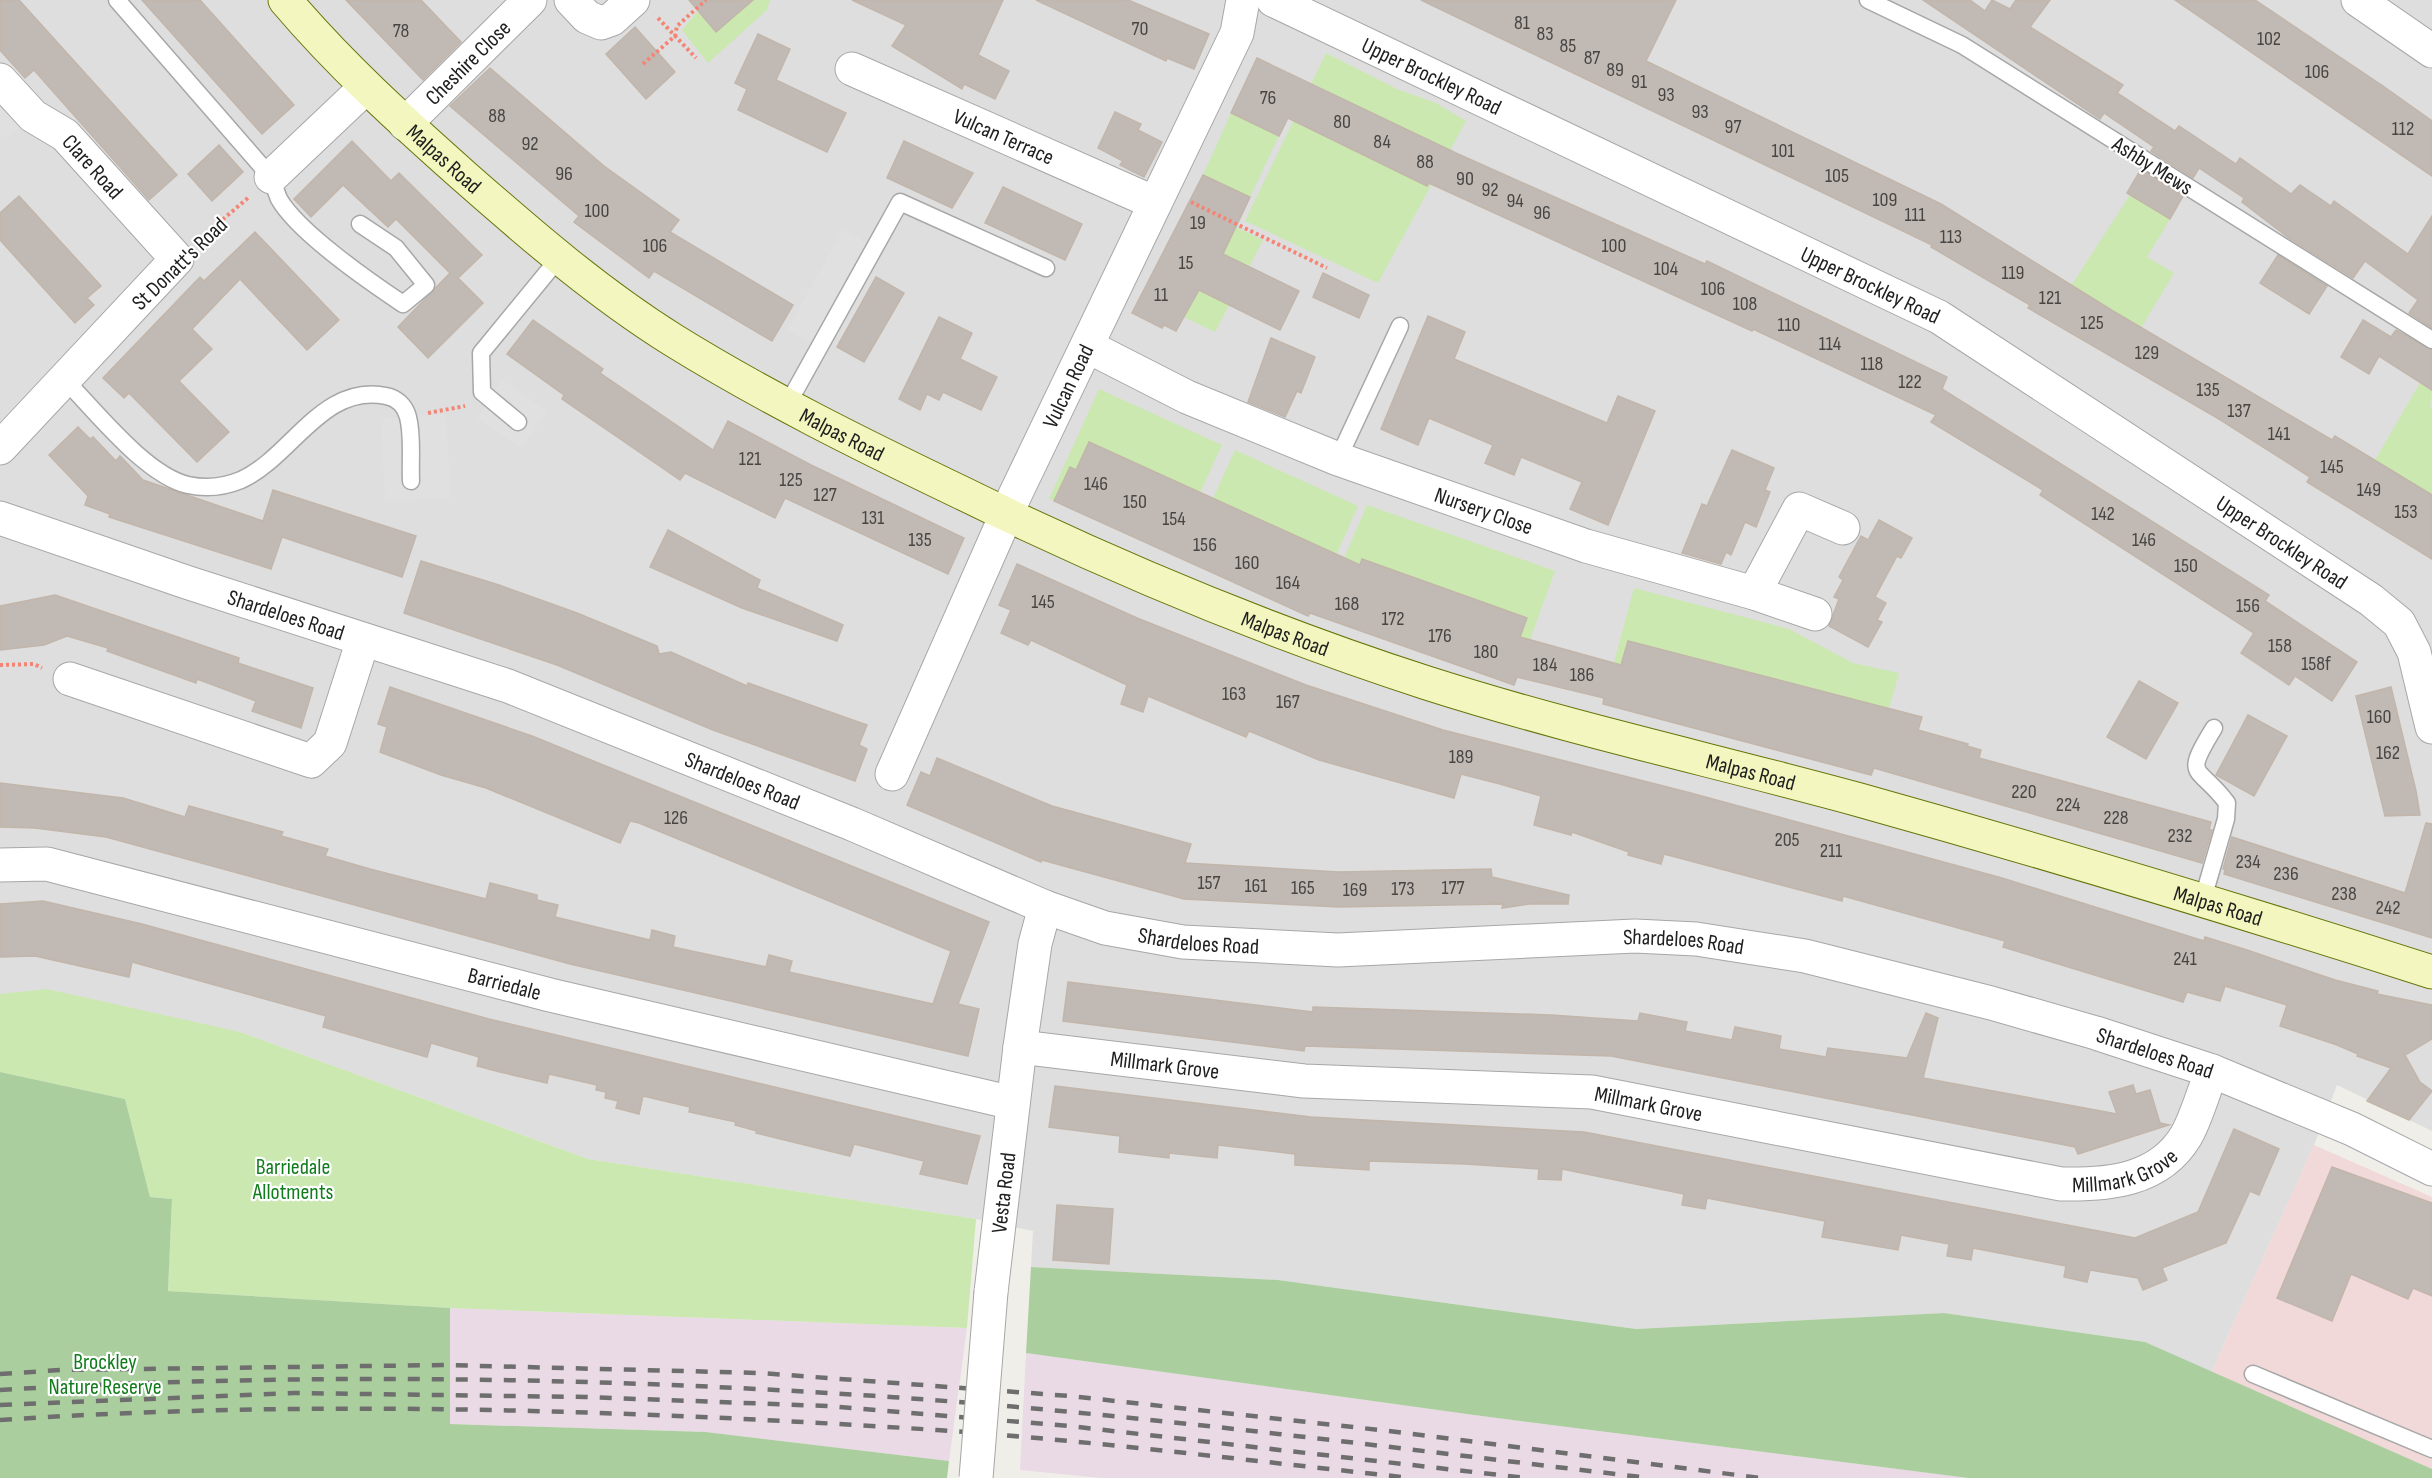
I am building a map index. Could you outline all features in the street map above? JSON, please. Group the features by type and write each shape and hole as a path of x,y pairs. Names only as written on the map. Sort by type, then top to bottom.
{"main road":[{"name":"Malpas Road","path":"285,0 366,87 405,124 559,258 668,337 786,407 1112,564 1261,626 1429,684 1546,718 1735,766 2013,843 2432,972"}],"street":[{"name":"Cheshire Close","path":"405,124 530,0"},
{"path":"571,0 587,17 601,23 612,19 633,0"},
{"name":"Vulcan Road","path":"892,774 1007,515 1238,33 1243,0"},
{"name":"Upper Brockley Road","path":"1273,0 1939,317 2371,600 2399,623 2423,649 2432,727"},
{"path":"2358,0 2432,51"},
{"name":"Vulcan Terrace","path":"852,69 1159,196"},
{"name":"Clare Road","path":"0,80 33,116 65,135 177,260"},
{"path":"271,177 366,87"},
{"name":"St Donatt's Road","path":"0,448 177,260"},
{"name":"Nursery Close","path":"1089,346 1187,397 1338,459 1586,546 1754,593 1815,614"},
{"path":"1754,593 1800,508 1843,528"},
{"name":"Shardeloes Road","path":"0,518 363,640 508,686 852,824 1045,907 1105,927 1142,936 1248,947 1338,950 1448,947 1592,936 1696,939 1805,956 1991,1003 2096,1033 2212,1071 2352,1129 2432,1169"},
{"path":"70,679 311,761 330,743 363,640"},
{"name":"Barriedale","path":"0,865 47,864 550,995 1013,1103"},
{"name":"Vesta Road","path":"976,1478 991,1292 1013,1103 1035,944 1045,907"},
{"name":"Millmark Grove","path":"1020,1047 1304,1081 1592,1092 2061,1184 2098,1185 2134,1178 2162,1163 2186,1136 2212,1071"}],"lane":[{"path":"117,0 271,177 280,200 306,228 361,276 402,304 426,285 396,248 360,224"},
{"name":"Ashby Mews","path":"1868,0 1962,45 2432,340"},
{"path":"786,407 900,202 1046,268"},
{"path":"518,422 482,392 481,353 559,258"},
{"path":"1338,459 1400,326"},
{"path":"64,379 152,469 186,485 214,488 241,480 264,466 321,414 347,397 376,394 390,397 401,403 408,416 411,481"},
{"path":"2202,902 2226,819 2227,803 2198,774 2196,763 2214,728"},
{"path":"2253,1374 2432,1449"}],"path":[{"path":"643,64 675,36 677,26 706,0"},
{"name":"St Donatt's Road","path":"177,260 271,177"},
{"path":"1159,196 1327,268"},
{"path":"408,416 462,408 482,392"},
{"path":"0,665 34,664 70,679"}],"shaded area":[{"path":"0,0 2432,0 2432,1131 2337,1085 2314,1145 2211,1373 2145,1342 1944,1313 1636,1329 1278,1280 1031,1267 1033,1231 976,1219 588,1159 240,1032 0,994"},
{"path":"0,80 33,116 5,141 0,136"},
{"path":"843,229 874,247 818,347 787,330"},
{"path":"502,380 547,411 522,448 477,418"},
{"path":"446,414 451,497 385,501 380,418"},
{"path":"2314,1145 2432,1197 2432,1469 2211,1373"},
{"path":"450,1308 967,1328 949,1461 706,1432 450,1424 0,1330"},
{"path":"1026,1353 1474,1415 1968,1478 1101,1478 1020,1470"}],"green space":[{"path":"753,0 770,0 767,10 708,63 682,30 698,11 716,32"},
{"path":"1326,53 1397,89 1436,103 1466,121 1378,283 1245,221","holes":["1314,84 1445,149 1428,186 1301,125 1303,106"]},
{"path":"1231,113 1279,136 1250,197 1203,175"},
{"path":"2130,195 2170,219 2147,257 2174,273 2141,328 2071,286"},
{"path":"1221,220 1263,240 1215,332 1171,311"},
{"path":"2420,383 2432,391 2430,407 2432,408 2432,495 2375,460"},
{"path":"1099,389 1222,445 1188,519 1089,443 1076,470 1070,468 1054,501 1049,499"},
{"path":"1235,450 1358,506 1325,580 1329,551 1303,540 1201,525"},
{"path":"1367,505 1555,571 1527,648 1518,645 1527,618 1497,607 1487,634 1479,601 1453,591 1443,619 1353,586 1319,616"},
{"path":"1634,588 1789,629 1853,663 1899,673 1881,737 1836,725 1851,669 1835,726 1655,648 1628,641 1620,668 1613,666"},
{"name":"Barriedale Allotments","path":"47,989 240,1032 588,1159 976,1219 967,1328 450,1308 168,1291 172,1199 150,1197 125,1099 0,1072 0,994"},
{"name":"Brockley Nature Reserve","path":"0,1072 125,1099 150,1197 172,1199 168,1291 450,1308 450,1424 706,1432 949,1461 947,1478 0,1478"},
{"path":"1031,1267 1278,1280 1636,1329 1944,1313 2145,1342 2432,1469 2432,1478 1968,1478 1474,1415 1026,1353"}],"building":[{"path":"0,0 19,0 177,175 149,200 34,70 25,78 0,50"},
{"path":"142,0 200,0 294,105 262,134"},
{"path":"346,0 421,0 461,42 423,80"},
{"path":"689,0 753,0 716,32"},
{"path":"852,0 1003,0 978,55 1009,71 995,99 964,84 962,89 892,46 906,25"},
{"path":"1036,0 1128,0 1209,34 1194,69 1167,58 1166,61"},
{"path":"1421,0 1676,0 1646,61 1941,204 2113,311 2332,440 2335,436 2432,495 2432,559 2307,482 2310,477 2219,419 2028,308 2030,305 1931,247 1932,245"},
{"path":"1923,0 1970,0 1985,11 1992,0 2010,9 2016,0 2050,0 2030,27 2123,85 2117,93 2175,131 2179,126 2236,164 2240,158 2291,194 2300,185 2331,206 2334,201 2408,254 2432,216 2432,328 2409,313 2418,300 2365,261 2353,278 2289,238 2242,202 2244,198 2199,168 2193,178 2151,151 2154,147 2104,113 2100,119"},
{"path":"2175,0 2255,0 2383,86 2432,121 2432,176"},
{"path":"635,27 675,72 646,99 606,54"},
{"path":"758,34 790,49 776,80 846,113 827,152 738,110 747,89 735,83"},
{"path":"1257,58 1458,154 1705,264 1707,261 1947,377 1942,389 2269,595 2265,601 2357,662 2332,701 2295,676 2289,685 2241,653 2254,633 2040,495 2043,490 1931,422 1936,415 1753,329 1752,331 1429,183 1427,186 1288,118 1279,136 1231,113"},
{"path":"490,68 604,166 679,220 670,232 793,305 772,341 654,271 649,278 574,222 579,216 450,106"},
{"path":"1115,112 1141,124 1138,130 1162,142 1144,177 1120,165 1123,161 1098,148"},
{"path":"352,141 391,181 399,173 482,255 458,278 483,303 428,358 398,327 450,273 396,219 388,227 343,185 311,217 294,199"},
{"path":"904,141 973,173 952,208 887,178"},
{"path":"219,145 243,172 212,201 188,174"},
{"path":"2141,169 2183,196 2170,219 2127,193"},
{"path":"1203,175 1250,197 1223,254 1299,291 1280,330 1199,290 1176,331 1164,325 1162,328 1132,313"},
{"path":"1003,187 1082,224 1065,260 985,223"},
{"path":"19,196 101,286 87,298 94,305 75,323 0,240 0,213"},
{"path":"255,232 339,320 307,350 240,279 192,329 212,349 179,381 229,432 197,462 129,393 124,398 103,378 200,277 204,281"},
{"path":"2278,255 2327,286 2309,314 2260,283"},
{"path":"1323,273 1369,295 1359,318 1313,297"},
{"path":"876,277 904,293 864,362 837,347"},
{"path":"1428,316 1465,332 1454,359 1607,423 1618,396 1655,411 1608,525 1570,509 1582,482 1521,457 1514,475 1485,463 1493,445 1429,418 1418,445 1381,429"},
{"path":"939,317 972,333 960,359 997,377 981,410 943,392 939,400 927,394 920,410 899,399"},
{"path":"533,320 603,369 600,373 713,450 728,421 811,465 964,538 948,574 785,498 775,518 685,473 680,480 562,399 564,395 507,354"},
{"path":"2363,320 2391,337 2396,330 2432,350 2432,390 2379,356 2369,374 2341,357"},
{"path":"1271,338 1315,357 1301,393 1297,391 1285,417 1248,402"},
{"path":"78,427 90,439 93,437 116,461 120,456 143,480 263,521 273,490 416,536 402,577 282,537 271,569 109,517 110,514 85,505 88,496 49,455"},
{"path":"1089,442 1360,565 1362,559 1527,618 1520,637 1621,665 1628,641 1922,717 1918,730 1968,744 1967,746 1981,750 1979,758 2211,822 2209,830 2212,830 2202,863 1874,768 1871,775 1603,704 1604,698 1517,677 1514,685 1310,613 1308,616 1054,501 1070,467 1076,470"},
{"path":"1732,450 1774,468 1765,490 1770,492 1756,527 1745,522 1731,555 1726,552 1721,564 1682,553 1702,504 1707,506"},
{"path":"1879,520 1912,538 1901,558 1897,556 1875,597 1886,603 1877,620 1882,622 1868,647 1829,626 1839,599 1834,597 1843,580 1839,577 1861,536 1868,540"},
{"path":"668,530 760,580 757,588 843,625 837,641 742,608 650,567"},
{"path":"421,561 499,585 577,613 657,646 659,654 671,652 747,686 748,683 867,725 859,745 867,749 855,781 713,730 557,665 404,613"},
{"path":"1017,564 1137,618 1306,685 1443,730 1687,792 2002,878 2204,941 2205,937 2335,980 2378,991 2377,994 2432,1005 2432,1039 2405,1055 2420,1082 2432,1091 2409,1120 2367,1101 2391,1068 2357,1056 2358,1054 2337,1045 2280,1026 2287,1005 2225,986 2220,1001 2187,992 2183,1002 2003,947 2005,941 1843,896 1842,901 1664,854 1661,864 1628,855 1629,852 1572,832 1571,835 1534,825 1541,796 1500,784 1461,774 1454,798 1319,760 1249,731 1246,737 1148,696 1143,712 1121,704 1127,685 1031,640 1028,645 1001,633 1011,610 999,605"},
{"path":"55,595 239,658 238,663 313,688 301,728 252,711 256,701 197,679 196,683 107,651 108,648 67,636 44,645 0,650 0,606"},
{"path":"2139,681 2178,703 2146,759 2107,737"},
{"path":"390,687 532,736 989,922 958,1004 979,1009 968,1056 570,964 106,837 35,828 0,827 0,783 123,798 185,817 189,806 283,832 281,836 328,849 325,856 370,869 486,899 490,883 537,895 537,900 558,905 555,917 650,940 652,930 675,936 673,947 766,967 769,955 792,961 789,972 933,1004 951,951 639,823 630,821 620,843 486,788 441,775 380,752 387,727 378,724"},
{"path":"2391,687 2420,815 2385,816 2356,696"},
{"path":"2248,715 2287,736 2254,796 2216,775"},
{"path":"937,758 1052,806 1191,844 1185,863 1339,872 1491,869 1492,877 1569,895 1568,904 1529,904 1502,908 1503,904 1339,907 1184,899 1042,860 1041,862 907,805 921,772 930,776"},
{"path":"2426,823 2432,824 2432,938 2224,874 2225,869 2223,869 2232,837 2405,893"},
{"path":"43,901 142,924 489,1019 980,1136 967,1184 920,1174 924,1161 854,1144 850,1156 756,1133 757,1131 735,1125 736,1122 689,1112 690,1107 643,1096 639,1114 616,1108 618,1101 605,1098 606,1092 596,1090 597,1085 549,1074 547,1083 500,1072 477,1066 479,1057 431,1043 427,1057 323,1027 326,1016 132,962 129,977 35,956 0,957 0,904"},
{"path":"1068,982 1313,1012 1313,1007 1551,1015 1638,1021 1640,1013 1687,1022 1685,1031 1732,1040 1735,1027 1781,1036 1779,1049 1826,1057 1828,1048 1907,1058 1926,1013 1938,1018 1923,1078 2117,1114 2109,1092 2133,1085 2136,1094 2150,1090 2160,1123 2169,1125 2078,1154 2075,1147 1611,1056 1305,1046 1304,1051 1063,1021"},
{"path":"1055,1086 1311,1117 1584,1132 2135,1238 2198,1212 2234,1129 2279,1149 2259,1195 2250,1191 2226,1243 2162,1268 2167,1280 2143,1290 2138,1278 2090,1270 2087,1282 2064,1277 2066,1266 1973,1248 1971,1260 1947,1256 1949,1244 1901,1235 1898,1250 1822,1237 1825,1221 1707,1198 1705,1209 1682,1205 1684,1194 1562,1169 1561,1180 1538,1179 1539,1169 1465,1164 1369,1161 1369,1170 1295,1165 1295,1154 1218,1145 1217,1158 1169,1153 1169,1158 1119,1152 1120,1136 1049,1127"},
{"path":"2332,1167 2432,1203 2432,1296 2413,1288 2408,1299 2351,1274 2332,1321 2277,1298"},
{"path":"1057,1205 1113,1209 1109,1264 1053,1260"}],"railway":[{"path":"0,1374 61,1370 445,1365 760,1373 1070,1396 1389,1431 1761,1478"},
{"path":"0,1390 226,1381 453,1379 566,1381 793,1391 999,1405 1092,1414 1649,1478"},
{"path":"0,1405 294,1393 585,1397 827,1406 1069,1426 1526,1478"},
{"path":"0,1420 234,1410 351,1409 703,1417 996,1435 1411,1478"}]}
